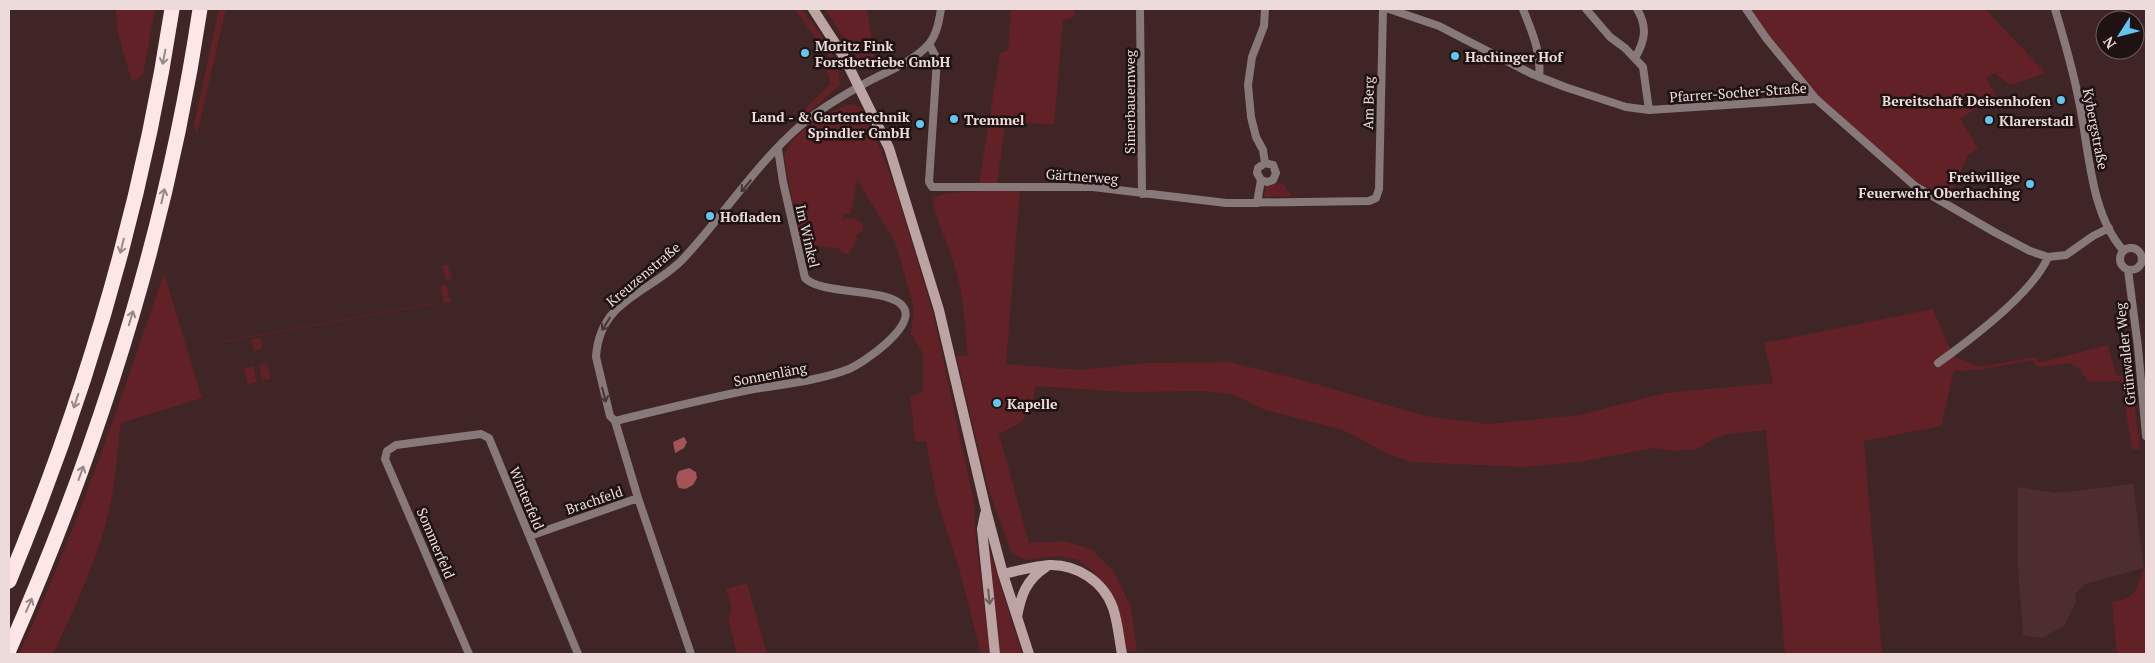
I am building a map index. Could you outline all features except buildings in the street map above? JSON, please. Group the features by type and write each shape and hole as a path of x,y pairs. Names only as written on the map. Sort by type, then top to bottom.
{"highway":[{"path":"9,582 38,511 66,433 118,264 155,105 172,9"},
{"path":"9,650 64,518 109,389 147,264 190,72 200,9"},
{"path":"190,72 210,9"}],"main road":[{"path":"813,9 860,86 889,148 939,310 986,510 1003,574 1029,654"},
{"path":"986,510 982,529 995,654"},
{"path":"1003,574 1049,565 1071,568 1088,575 1102,590 1113,608 1122,654"},
{"path":"1017,618 1022,592 1028,582 1049,565"}],"street":[{"path":"929,44 937,31 941,9"},
{"name":"Simerbauernweg","path":"1140,9 1142,194"},
{"path":"1265,9 1264,26 1252,57 1248,85 1251,117 1256,136 1263,150 1265,163"},
{"name":"Am Berg","path":"1376,198 1379,189 1383,9"},
{"name":"Pfarrer-Socher-Straße","path":"1389,9 1439,26 1539,77 1626,107 1649,110 1816,99 1915,186 1996,233 2030,251 2048,257"},
{"path":"1523,9 1538,52 1541,67 1539,77"},
{"path":"1586,9 1610,37 1636,58 1642,67 1649,110"},
{"path":"1636,58 1644,43 1642,17 1637,9"},
{"path":"1746,9 1766,38 1816,99"},
{"name":"Kybergstraße","path":"2055,9 2079,99 2093,182 2109,228 2116,242 2123,250 2120,260 2122,266 2128,270"},
{"name":"Kreuzenstraße","path":"691,654 612,419 596,357 597,347 604,326 620,308 682,260 778,149 814,115 860,86 916,56 929,44"},
{"name":"Gärtnerweg","path":"929,44 937,59 929,182 932,187 1064,185 1226,203 1369,201 1376,198"},
{"name":"Im Winkel","path":"778,149 783,182 804,278 816,284 893,299 904,306 906,313"},
{"path":"1257,203 1261,180 1257,173 1258,168 1265,163 1273,165 1275,176 1270,181 1261,180"},
{"path":"1938,363 1976,334 2026,290 2045,265 2048,257 2066,255 2093,236 2109,228"},
{"path":"2123,250 2136,248 2140,251 2144,260 2136,269 2128,270"},
{"name":"Grünwalder Weg","path":"2128,270 2136,328 2146,436"},
{"name":"Sonnenläng","path":"612,419 822,377 850,368 873,354 899,330 905,320 906,313"},
{"name":"Winterfeld","path":"396,445 481,434 488,438 578,654"},
{"name":"Sommerfeld","path":"396,445 388,451 385,459 469,654"},
{"name":"Brachfeld","path":"530,536 638,498"}],"shaded area":[{"path":"116,9 155,9 143,75 132,82 117,30"},
{"path":"219,9 226,9 197,134 194,124"},
{"path":"794,9 802,9 821,35 832,54 839,74 840,85 806,115 804,110 831,83 824,65 829,56"},
{"path":"825,9 867,9 875,59 862,66"},
{"path":"1011,9 1074,9 1074,17 1063,20 1054,125 1006,121 997,183 979,183 1000,53 1008,50"},
{"path":"1749,9 1985,9 2046,73 2010,85 1995,73 1986,78 1996,96 1960,119 1978,148 1968,156 1948,199 1916,181 1818,97"},
{"path":"851,104 861,108 881,150 897,194 933,313 974,501 976,539 990,654 981,654 959,568 937,500 926,442 915,441 910,396 923,392 923,354 911,334 914,307 895,242 857,180 851,214 844,213 843,222 845,219 853,218 863,224 863,230 856,236 855,244 851,250 847,254 841,252 840,249 800,243 784,156 795,138 812,123 831,112"},
{"path":"1282,183 1292,196 1264,197 1266,185"},
{"path":"1020,190 1006,364 1080,370 1145,363 1230,362 1306,381 1425,416 1488,424 1579,415 1665,393 1773,383 1764,343 1933,309 1953,356 1979,367 2036,357 2038,363 2108,345 2116,375 2131,377 2140,449 2132,449 2121,381 2089,382 2081,371 2071,363 2038,367 2032,360 1980,370 1954,371 1941,426 1864,441 1882,654 1785,654 1766,430 1729,434 1713,439 1697,449 1673,451 1652,448 1580,462 1523,467 1411,462 1388,454 1343,430 1265,410 1234,395 1204,391 1124,392 1036,386 1026,417 999,434 1029,543 1064,541 1091,549 1114,572 1131,607 1137,651 1126,651 1109,591 1094,573 1078,560 1059,556 1026,560 1012,554 989,491 956,355 968,356 961,292 932,197 949,193"},
{"path":"447,264 452,279 446,280 442,266"},
{"path":"164,273 202,398 121,423 110,507 99,545 78,601 53,654 19,654 79,513"},
{"path":"446,284 451,302 444,303 440,286"},
{"path":"434,304 224,342 224,341"},
{"path":"260,338 262,349 254,351 251,339"},
{"path":"267,363 271,379 262,380 259,365"},
{"path":"253,366 257,382 248,384 244,368"},
{"path":"684,437 687,442 684,448 675,453 673,442"},
{"path":"689,468 696,472 697,478 693,485 685,489 679,488 676,480 679,471"},
{"path":"2133,484 2144,568 2085,584 2075,594 2076,602 2064,626 2042,638 2023,635 2018,567 2018,487 2056,493"},
{"path":"988,546 1022,654 1000,654"},
{"path":"2144,568 2146,569 2146,654 2117,654 2112,602 2127,598 2134,592"},
{"path":"747,583 767,654 737,654 728,618 732,610 726,589"}],"place":[{"name":"Moritz Fink Forstbetriebe GmbH","path":"805,53"},
{"name":"Hachinger Hof","path":"1455,56"},
{"name":"Bereitschaft Deisenhofen","path":"2061,100"},
{"name":"Tremmel","path":"954,119"},
{"name":"Klarerstadl","path":"1989,120"},
{"name":"Land - & Gartentechnik Spindler GmbH","path":"920,124"},
{"name":"Freiwillige Feuerwehr Oberhaching","path":"2030,184"},
{"name":"Hofladen","path":"710,216"},
{"name":"Kapelle","path":"997,403"}]}
